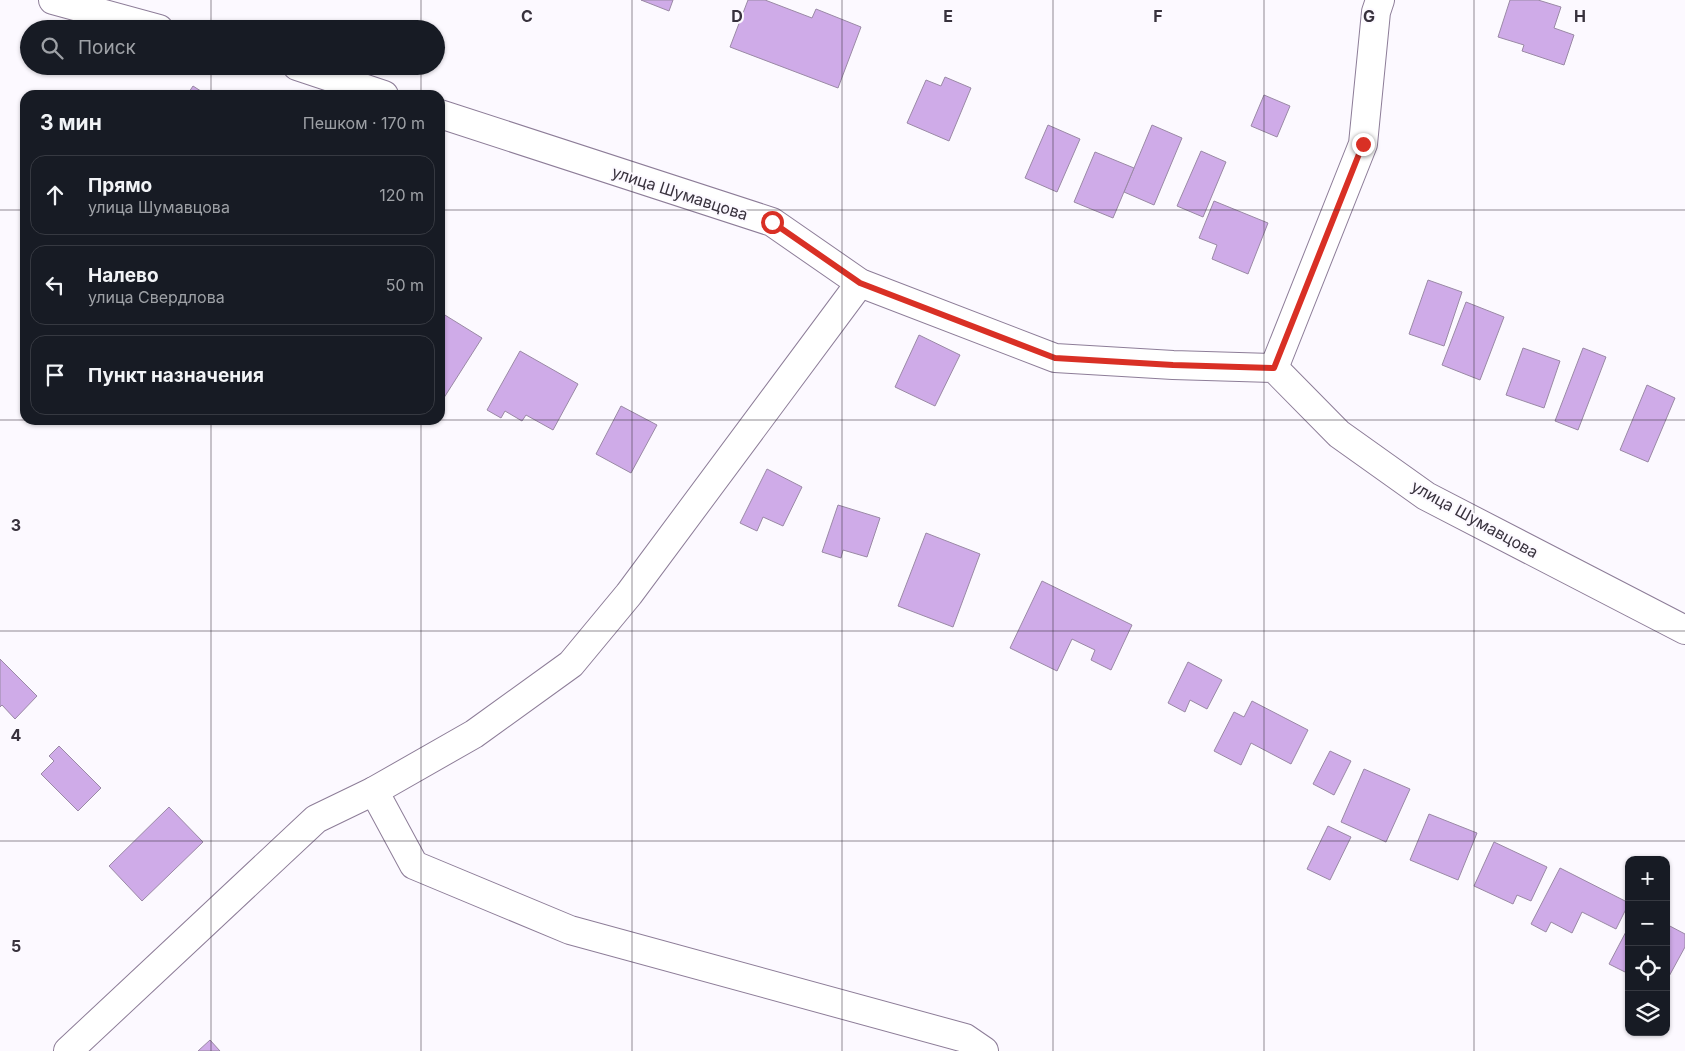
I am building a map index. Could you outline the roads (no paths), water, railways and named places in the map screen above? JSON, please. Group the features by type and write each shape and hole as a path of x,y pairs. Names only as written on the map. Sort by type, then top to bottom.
{"street":[{"path":"53,0 126,20"},
{"path":"1274,368 1363,144 1376,12 1380,0"},
{"path":"324,75 369,90"},
{"name":"улица Шумавцова","path":"445,116 772,222 860,283 1055,358 1173,365 1274,368 1339,434 1426,496 1685,630"},
{"path":"68,1051 316,819 374,791 474,734 572,664 629,594 860,283"},
{"path":"374,791 414,865 570,930 965,1038 984,1051"}]}
